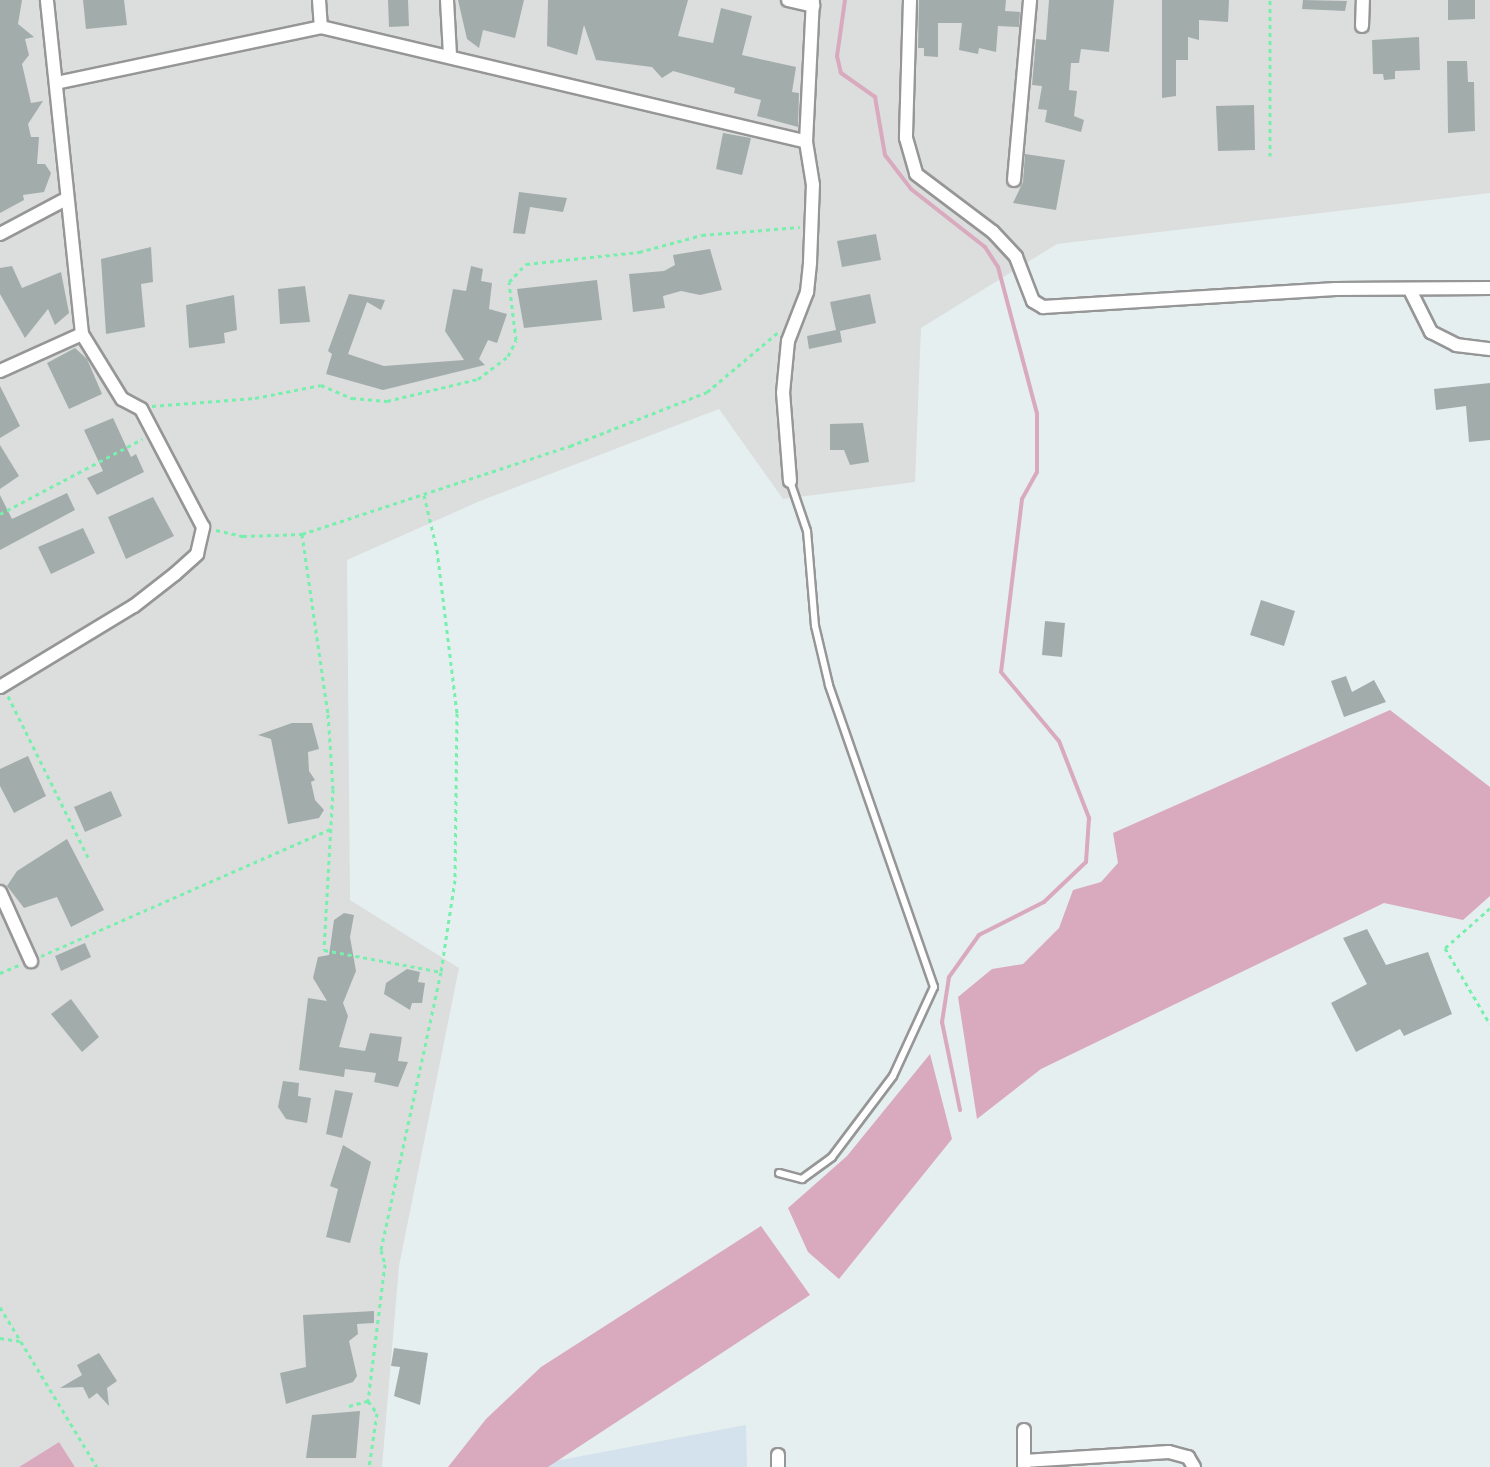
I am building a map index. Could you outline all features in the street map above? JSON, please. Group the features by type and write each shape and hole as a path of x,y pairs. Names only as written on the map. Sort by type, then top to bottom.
{"street":[{"path":"1,686 134,606 175,574 197,554 203,527 141,409 122,399 82,334 47,0"},
{"path":"319,0 321,27"},
{"path":"447,0 450,56"},
{"path":"788,0 813,3 806,142 813,185 807,292 788,341 783,393 790,481"},
{"path":"910,0 906,138 916,174 993,232 1016,257 1033,301 1043,307 1335,289 1411,292 1490,288"},
{"path":"1014,180 1030,0"},
{"path":"1362,26 1363,0"},
{"path":"56,83 321,27 806,142"},
{"path":"0,234 66,199"},
{"path":"1411,292 1431,332 1456,345 1490,349"},
{"path":"0,371 82,334"},
{"path":"0,892 31,961"},
{"path":"1024,1430 1024,1464 1169,1452 1188,1457 1194,1467"}],"lane":[{"path":"779,1173 802,1179 832,1157 893,1076 934,987 829,685 808,575 807,531 790,481"}],"path":[{"path":"1270,0 1270,156"},
{"path":"141,409 165,402 255,398 321,385 352,398 387,401 478,379 508,356 516,340 509,282 526,264 639,252 702,235 810,227"},
{"path":"203,527 243,536 302,534 424,495 683,404 733,373 781,328"},
{"path":"0,514 153,433"},
{"path":"369,1467 377,1413 368,1401 385,1264 381,1250 441,972 455,880 457,713 437,550 424,495"},
{"path":"302,534 328,714 333,828 324,950 441,972"},
{"path":"1,686 88,857"},
{"path":"0,973 333,828"},
{"path":"1490,908 1445,948 1490,1024"},
{"path":"0,1307 97,1467"},
{"path":"0,1338 20,1341"},
{"path":"349,1406 368,1401"}],"shaded area":[{"path":"0,0 1490,0 1490,193 1057,244 921,328 915,482 783,499 719,409 480,501 347,560 350,900 459,968 399,1266 382,1467 75,1467 59,1442 19,1467 0,1467"},
{"path":"1390,710 1490,787 1490,896 1463,920 1384,903 1041,1069 977,1119 958,997 992,969 1023,964 1059,928 1073,890 1101,882 1118,863 1113,833"},
{"path":"930,1054 952,1139 839,1279 808,1252 788,1208 847,1156"},
{"path":"761,1226 810,1295 548,1467 448,1467 486,1419 541,1367"},
{"path":"746,1425 747,1467 548,1467 555,1461"},
{"path":"59,1442 75,1467 19,1467"}],"building":[{"path":"0,0 22,0 18,24 34,37 25,39 29,55 22,64 31,103 43,101 28,124 31,137 39,137 37,164 45,164 51,173 44,192 23,195 24,200 0,213"},
{"path":"83,0 124,0 127,25 86,29"},
{"path":"388,0 408,0 409,26 389,27"},
{"path":"458,0 524,0 515,38 483,30 479,48 467,39"},
{"path":"548,0 688,0 678,36 713,43 721,8 752,16 742,55 796,67 792,92 799,93 798,127 757,116 761,100 734,93 735,88 673,71 662,78 652,67 596,60 584,25 577,55 547,46"},
{"path":"919,0 1006,0 1005,11 1020,12 1019,27 998,26 996,52 979,48 978,54 959,50 962,23 938,23 938,57 924,56 924,48 918,48"},
{"path":"1049,0 1114,0 1109,52 1081,49 1079,63 1071,63 1069,90 1077,91 1074,116 1084,120 1081,132 1045,122 1047,110 1038,109 1042,86 1032,85 1036,39 1046,40"},
{"path":"1162,0 1229,0 1228,22 1199,20 1199,40 1188,37 1188,60 1176,60 1176,96 1162,98"},
{"path":"1303,0 1347,1 1345,11 1302,9"},
{"path":"1448,0 1475,0 1475,19 1448,20"},
{"path":"1419,37 1420,70 1395,71 1395,79 1384,80 1383,74 1373,74 1372,40"},
{"path":"1447,61 1467,61 1468,82 1474,82 1475,131 1448,133"},
{"path":"1254,105 1255,150 1218,151 1216,106"},
{"path":"723,133 751,138 742,175 716,169"},
{"path":"1025,154 1065,160 1056,210 1013,203 1023,182"},
{"path":"519,192 567,198 563,212 530,207 525,234 513,233"},
{"path":"876,234 881,260 842,267 837,241"},
{"path":"151,247 153,282 141,284 145,327 106,334 101,259"},
{"path":"710,249 722,290 700,295 681,291 663,296 665,308 633,312 629,274 664,271 675,265 673,255"},
{"path":"12,266 22,288 61,272 69,313 55,325 48,309 25,338 0,294 0,268"},
{"path":"471,266 483,269 481,281 492,283 489,309 507,314 497,343 488,340 479,359 485,365 383,390 326,374 332,354 328,351 349,294 385,300 381,310 367,302 348,354 384,366 464,360 445,331 453,289 466,291"},
{"path":"597,280 602,320 524,328 517,289"},
{"path":"305,286 310,322 280,324 278,289"},
{"path":"870,294 876,323 840,331 842,342 809,349 807,336 836,330 830,302"},
{"path":"234,295 237,330 224,333 225,343 189,348 186,305"},
{"path":"75,348 87,359 102,394 69,409 47,363"},
{"path":"1490,383 1490,440 1469,442 1466,406 1436,410 1434,389"},
{"path":"0,386 20,426 0,438"},
{"path":"113,418 131,457 136,454 144,472 97,495 87,478 103,471 84,430"},
{"path":"863,423 869,462 850,465 844,450 830,450 830,424"},
{"path":"0,445 19,476 0,489"},
{"path":"67,493 75,510 0,550 0,495 12,519"},
{"path":"153,497 174,536 126,559 108,517"},
{"path":"83,528 95,553 51,574 38,547"},
{"path":"1261,600 1295,611 1284,646 1250,635"},
{"path":"1045,621 1065,623 1062,657 1042,655"},
{"path":"1346,676 1352,692 1374,680 1386,702 1344,717 1331,681"},
{"path":"292,723 312,723 319,749 308,752 309,771 315,780 311,782 315,800 324,810 319,818 288,824 271,739 258,735"},
{"path":"28,756 46,796 14,813 0,786 0,769"},
{"path":"111,791 122,816 85,832 74,807"},
{"path":"67,839 104,910 71,927 57,897 24,908 7,886 17,871"},
{"path":"344,913 354,915 350,937 356,971 343,1003 348,1016 339,1047 365,1051 370,1033 402,1037 398,1061 408,1062 398,1087 374,1082 376,1073 345,1069 344,1077 299,1070 308,998 327,1001 313,978 318,957 329,955 334,920"},
{"path":"1367,929 1386,965 1428,952 1452,1014 1404,1036 1400,1029 1356,1052 1331,1003 1367,984 1343,938"},
{"path":"85,943 91,957 61,971 55,956"},
{"path":"407,969 420,972 418,982 425,983 422,1003 412,1003 410,1010 384,994 386,983"},
{"path":"71,999 99,1037 82,1052 51,1014"},
{"path":"283,1081 299,1083 298,1096 311,1098 307,1123 286,1119 278,1107"},
{"path":"335,1090 353,1093 342,1138 326,1134"},
{"path":"343,1145 371,1162 350,1243 326,1237 338,1189 330,1186"},
{"path":"374,1311 374,1323 357,1324 358,1334 349,1341 357,1376 353,1382 286,1404 280,1373 306,1367 303,1315"},
{"path":"394,1348 428,1353 420,1405 394,1396 400,1367 391,1366"},
{"path":"99,1353 117,1381 107,1388 109,1406 97,1393 89,1399 83,1387 60,1388 82,1375 77,1365"},
{"path":"360,1411 356,1458 306,1458 312,1415"}],"waterway":[{"path":"845,0 837,56 841,73 875,97 885,155 911,189 985,247 998,267 1037,414 1037,472 1022,499 1001,672 1059,741 1089,818 1086,862 1044,902 979,935 949,977 942,1022 960,1110"}]}
